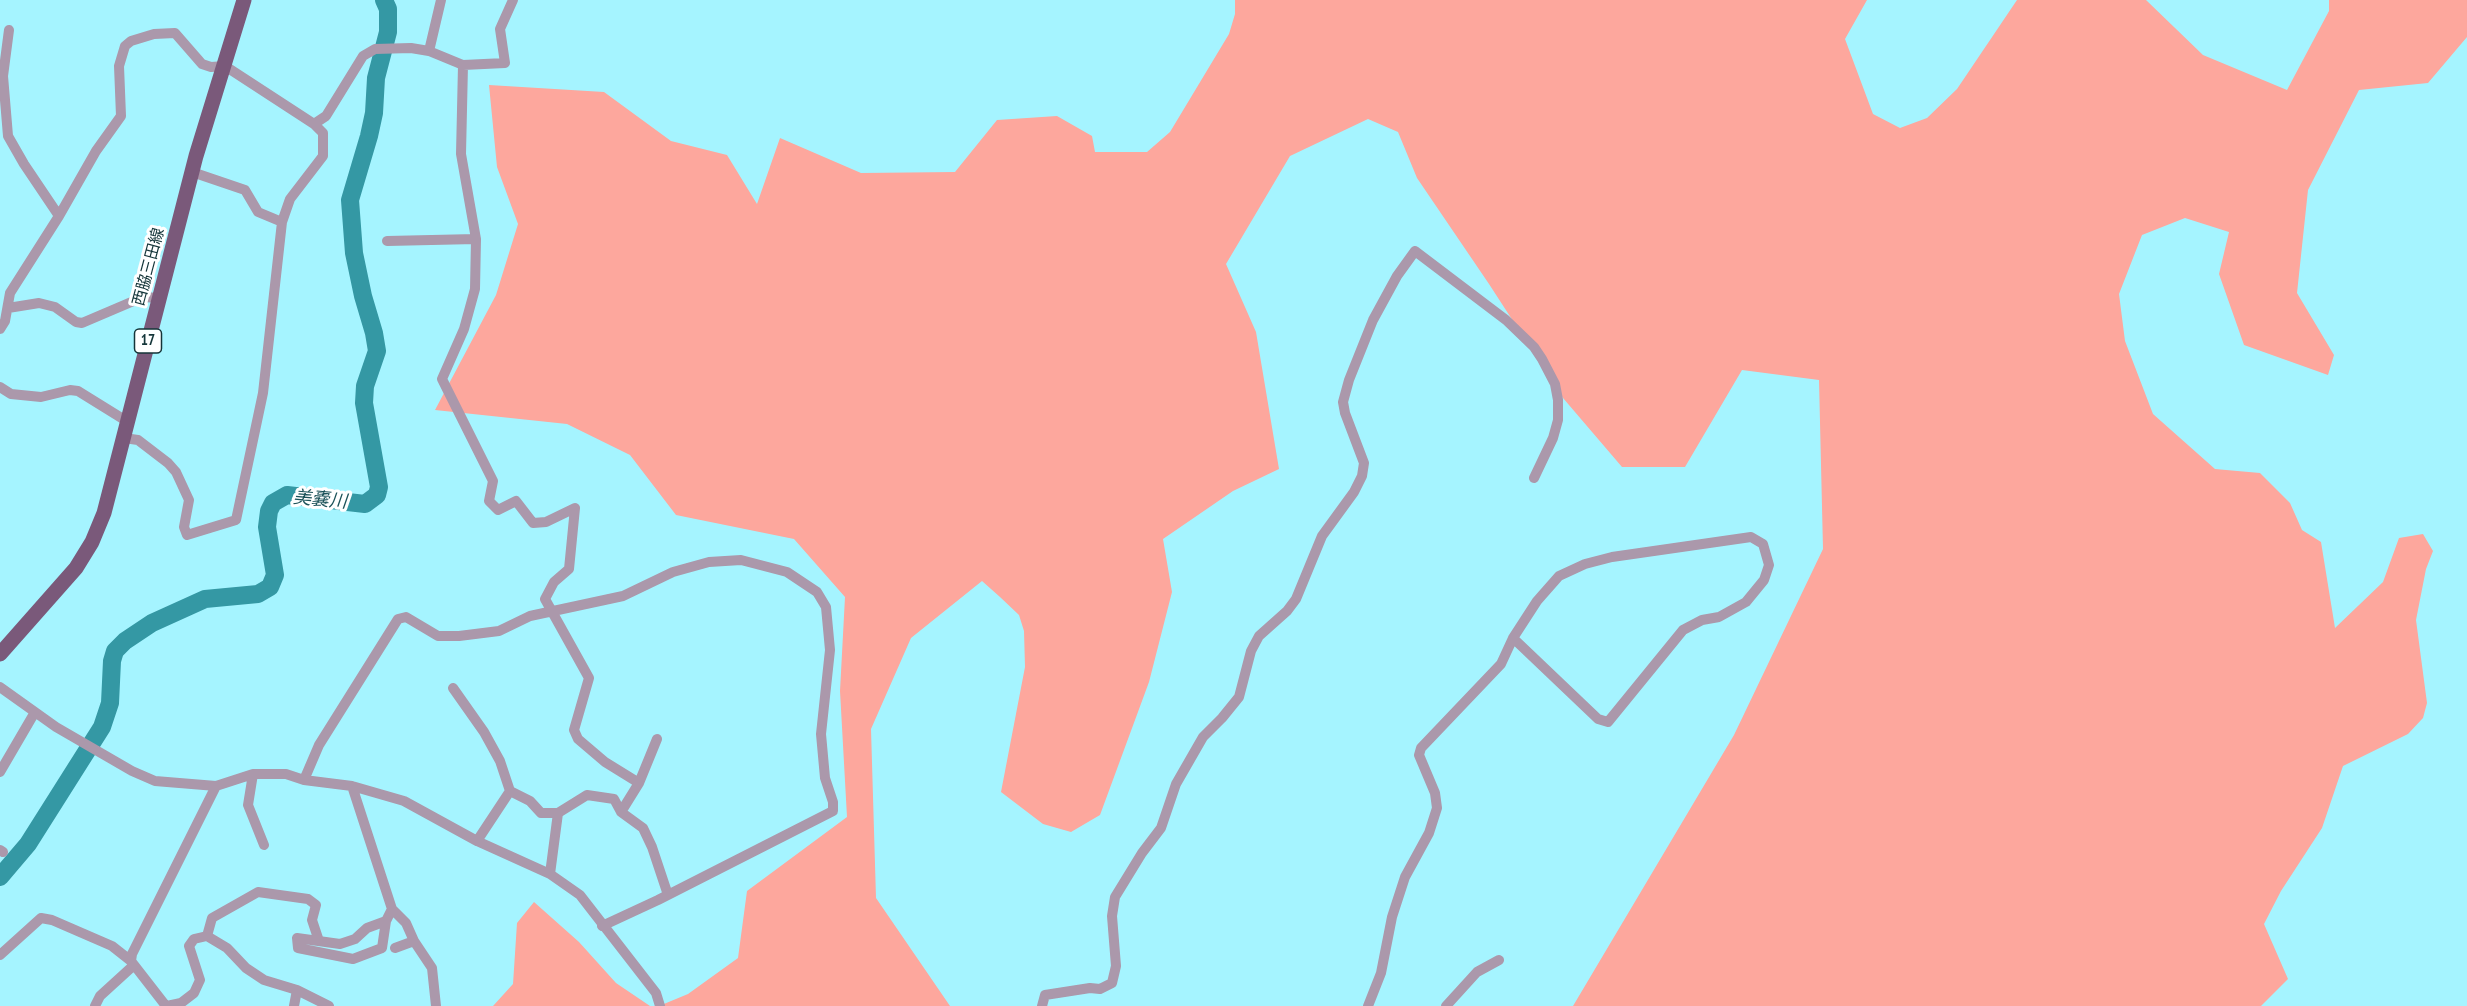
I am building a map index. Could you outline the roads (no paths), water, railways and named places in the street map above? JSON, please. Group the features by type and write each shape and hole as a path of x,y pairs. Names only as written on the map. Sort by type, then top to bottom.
{"main road":[{"name":"西脇三田線","path":"0,654 64,584 85,555 104,513 192,172 244,0"}],"street":[{"path":"429,51 441,0"},
{"path":"314,124 326,116 363,56 375,49 411,48 429,51 463,65 504,63 500,29 513,0"},
{"path":"9,30 3,76 8,136 59,216"},
{"path":"0,329 5,321 10,293 59,216 96,151 121,116 119,66 125,46 130,41 154,34 175,33 202,64 211,68 225,66 314,124 323,133 323,156 290,199 282,222 263,393 236,520 187,535 184,527 189,500 176,472 138,440 124,438"},
{"path":"463,65 461,154 476,239 475,289 464,328 442,379 493,482 489,501 498,510 516,501 533,523 546,522 575,508 569,569 554,582 545,599 590,678 574,730 578,740 605,762 639,783"},
{"path":"192,172 245,190 258,212 282,222"},
{"path":"387,241 476,239"},
{"path":"1042,1006 1045,995 1090,988 1100,989 1112,983 1116,966 1112,916 1116,897 1142,853 1161,828 1176,784 1203,737 1239,698 1251,651 1259,636 1287,611 1296,599 1308,563 1322,536 1354,492 1364,463 1343,402 1349,380 1373,320 1396,276 1415,251 1506,320 1534,347 1542,359 1555,384 1558,420 1553,438 1534,478"},
{"path":"8,309 39,303 55,307 76,322 82,323 143,297 159,298"},
{"path":"0,387 11,394 41,397 70,390 78,391 128,422"},
{"path":"1368,1006 1382,974 1392,917 1405,877 1428,833 1437,808 1435,793 1419,755 1421,748 1447,718 1501,664 1513,638 1537,601 1559,576 1585,564 1612,557 1751,537 1762,544 1769,565 1764,580 1746,602 1719,617 1702,620 1683,630 1608,722 1598,719 1513,638"},
{"path":"304,780 319,745 398,619 406,617 438,636 459,636 499,630 530,616 623,596 673,572 709,562 741,560 794,576 817,592 826,607 830,650 820,734 825,778 833,801 833,811 669,895 602,926"},
{"path":"0,687 56,727 155,781 216,786 253,774 286,774 304,780 352,786 404,801 477,841 550,874 580,895 656,993 660,1006"},
{"path":"453,688 484,732 500,761 510,791 530,801 541,813 558,813 587,795 615,799 621,812 643,828 669,895"},
{"path":"0,772 35,712"},
{"path":"621,812 639,783 657,739"},
{"path":"253,774 248,805 264,845"},
{"path":"95,1006 100,996 132,963 132,954 216,786"},
{"path":"352,786 392,909 406,923 414,941 432,968 436,1006"},
{"path":"477,841 510,791"},
{"path":"550,874 558,813"},
{"path":"207,936 212,918 258,892 308,899 316,905 312,920 319,942"},
{"path":"386,921 367,928 355,939 340,944 297,938 298,948 353,959 382,948 386,921 392,909"},
{"path":"0,955 41,918 52,920 112,946 132,963 166,1006 182,1003 194,993 200,980 189,946 194,939 207,936 227,948 246,968 264,980 297,990 329,1006"},
{"path":"395,948 414,941"},
{"path":"1446,1006 1478,972 1499,960"},
{"path":"294,1006 297,990"}],"waterway":[{"name":"美嚢川","path":"0,877 28,844 102,727 110,703 112,661 115,651 125,641 152,623 205,599 258,594 270,587 275,575 267,527 269,511 273,503 287,495 365,504 377,495 379,487 364,403 365,386 377,351 354,253 350,200 369,136 374,113 376,78 388,32 388,9 384,0"}]}
